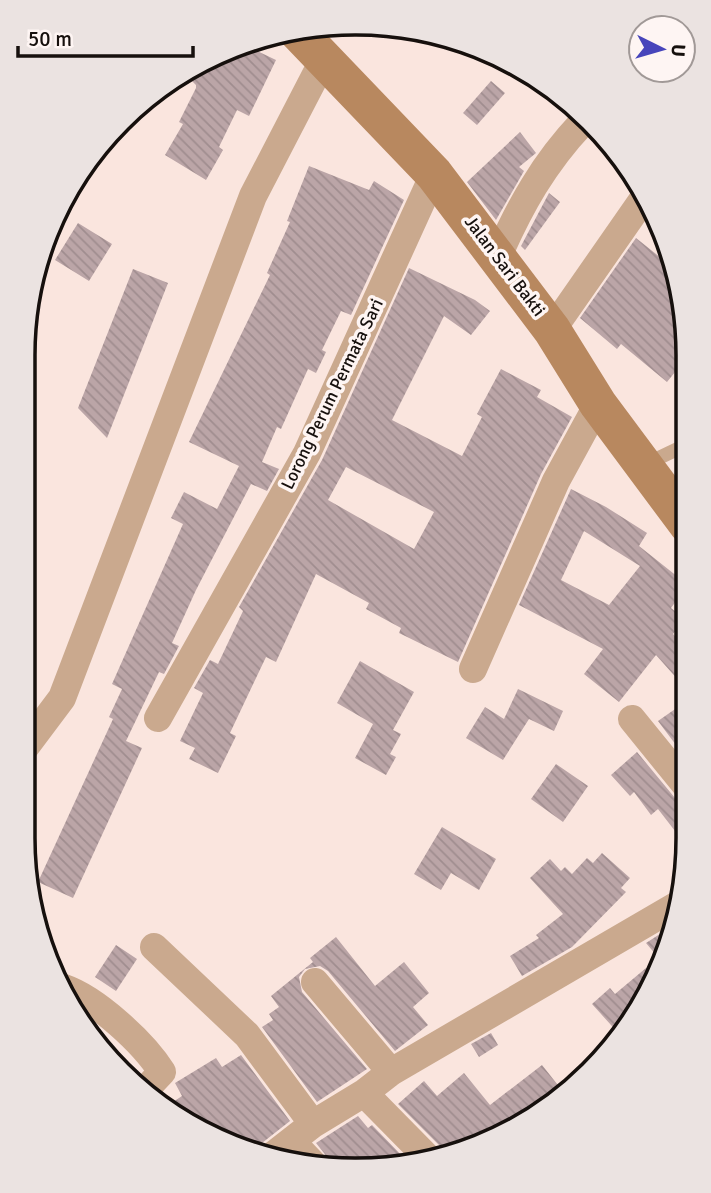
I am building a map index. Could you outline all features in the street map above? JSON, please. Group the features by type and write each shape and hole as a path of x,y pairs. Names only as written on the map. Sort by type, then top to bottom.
{"main road":[{"name":"Jalan Sari Bakti","path":"306,39 435,174 552,330 598,404 676,509"}],"street":[{"path":"35,734 62,698 253,196 325,57"},
{"path":"498,256 524,199 550,160 579,126"},
{"name":"Lorong Perum Permata Sari","path":"158,718 307,453 435,174"},
{"path":"552,330 639,206"},
{"path":"473,669 555,481 598,404"},
{"path":"632,719 676,773"},
{"path":"282,1149 313,1124 364,1093 391,1072 667,911"},
{"path":"154,947 247,1035 313,1124"},
{"path":"315,982 391,1072"},
{"path":"77,997 122,1026 154,1059 162,1072 151,1084"},
{"path":"364,1093 421,1151"}],"lane":[{"path":"644,465 676,450"}],"building":[{"path":"257,51 276,60 249,116 237,110 219,147 223,150 206,180 165,155 183,124 179,122 196,85 191,80 252,52"},
{"path":"491,81 505,93 477,125 463,113"},
{"path":"520,132 536,153 519,167 524,171 496,220 467,182"},
{"path":"309,166 369,190 374,181 404,200 351,315 341,311 322,350 326,352 316,373 308,369 281,429 277,427 262,462 279,469 267,491 251,484 196,590 172,643 179,646 164,674 159,672 126,741 142,748 73,898 38,881 113,719 109,717 122,689 112,684 183,524 171,518 184,492 217,509 239,466 189,442 270,275 267,273 290,222 287,221"},
{"path":"549,193 560,202 525,250 521,246"},
{"path":"78,223 112,244 89,281 55,260"},
{"path":"636,238 661,258 673,314 676,371 667,382 621,344 617,349 580,318"},
{"path":"409,268 475,300 490,311 471,335 444,316 392,420 462,456 482,417 477,414 501,369 541,390 537,397 572,417 541,474 458,662 399,633 401,628 366,609 369,603 316,574 276,662 266,657 230,733 236,736 218,773 189,759 195,748 180,741 203,693 194,688 210,660 218,664 243,611 239,607 322,460","holes":["346,467 434,512 414,549 328,500"]},
{"path":"133,269 168,283 107,438 78,408"},
{"path":"571,489 647,533 639,546 676,575 676,601 671,608 676,612 676,630 673,634 676,637 676,678 656,655 619,702 584,674 603,649 519,605","holes":["584,531 640,566 609,605 561,580"]},
{"path":"360,661 414,692 393,730 401,734 390,754 396,757 386,775 355,758 373,724 337,703"},
{"path":"518,689 563,711 554,731 529,719 503,760 466,738 485,707 504,719"},
{"path":"676,708 676,745 658,721"},
{"path":"637,752 676,798 676,830 658,809 651,815 634,792 630,796 611,775"},
{"path":"556,764 588,786 563,822 531,799"},
{"path":"442,827 496,859 479,890 451,873 441,890 414,874"},
{"path":"602,853 630,878 621,888 626,892 572,947 522,976 510,956 539,938 536,935 563,914 530,878 550,859 561,871 565,867 572,874 587,858 593,863"},
{"path":"661,933 655,953 646,943"},
{"path":"336,937 375,986 404,962 429,993 413,1007 428,1025 395,1051 328,971 320,966 305,969 299,977 302,992 367,1069 317,1102 262,1027 273,1020 269,1014 279,1007 271,996 313,962 310,958"},
{"path":"116,945 137,959 116,991 95,977"},
{"path":"646,968 648,970 614,1028 592,1004 610,988 615,994"},
{"path":"491,1033 498,1045 479,1057 471,1044"},
{"path":"241,1055 290,1121 262,1144 214,1125 174,1102 182,1096 175,1083 216,1058 222,1067"},
{"path":"542,1065 558,1086 534,1104 497,1125 440,1146 398,1104 424,1081 437,1096 464,1073 490,1105"},
{"path":"358,1116 368,1128 372,1125 401,1154 356,1158 327,1156 316,1143"}]}
